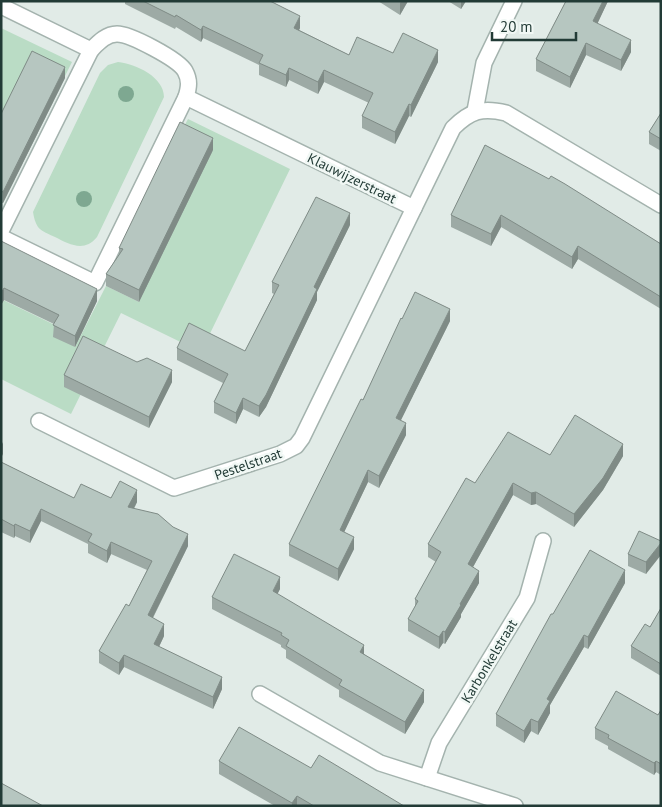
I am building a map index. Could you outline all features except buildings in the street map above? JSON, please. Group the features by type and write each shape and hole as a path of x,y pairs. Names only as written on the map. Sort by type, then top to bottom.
{"street":[{"path":"514,1 484,63 475,111 492,110 506,113 661,204"},
{"path":"1,6 90,50"},
{"path":"1,232 90,50 105,38 116,34 128,36 166,55 184,69 190,83 186,97 95,283 1,237"},
{"name":"Klauwijzerstraat","path":"186,97 414,208 453,128 462,119 475,111"},
{"name":"Pestelstraat","path":"39,421 174,488 280,454 296,446 414,208"},
{"name":"Karbonkelstraat","path":"427,778 439,743 527,598 543,541"},
{"path":"260,694 380,763 515,806"}],"green space":[{"path":"1,28 72,62 64,78 1,126"},
{"path":"118,62 148,73 159,83 164,97 97,237 87,245 76,246 38,227 33,212 100,73 108,65"},
{"path":"188,119 290,169 201,352 121,313 71,414 1,379 1,299 59,327 75,347 106,286 139,302 180,134"}]}
